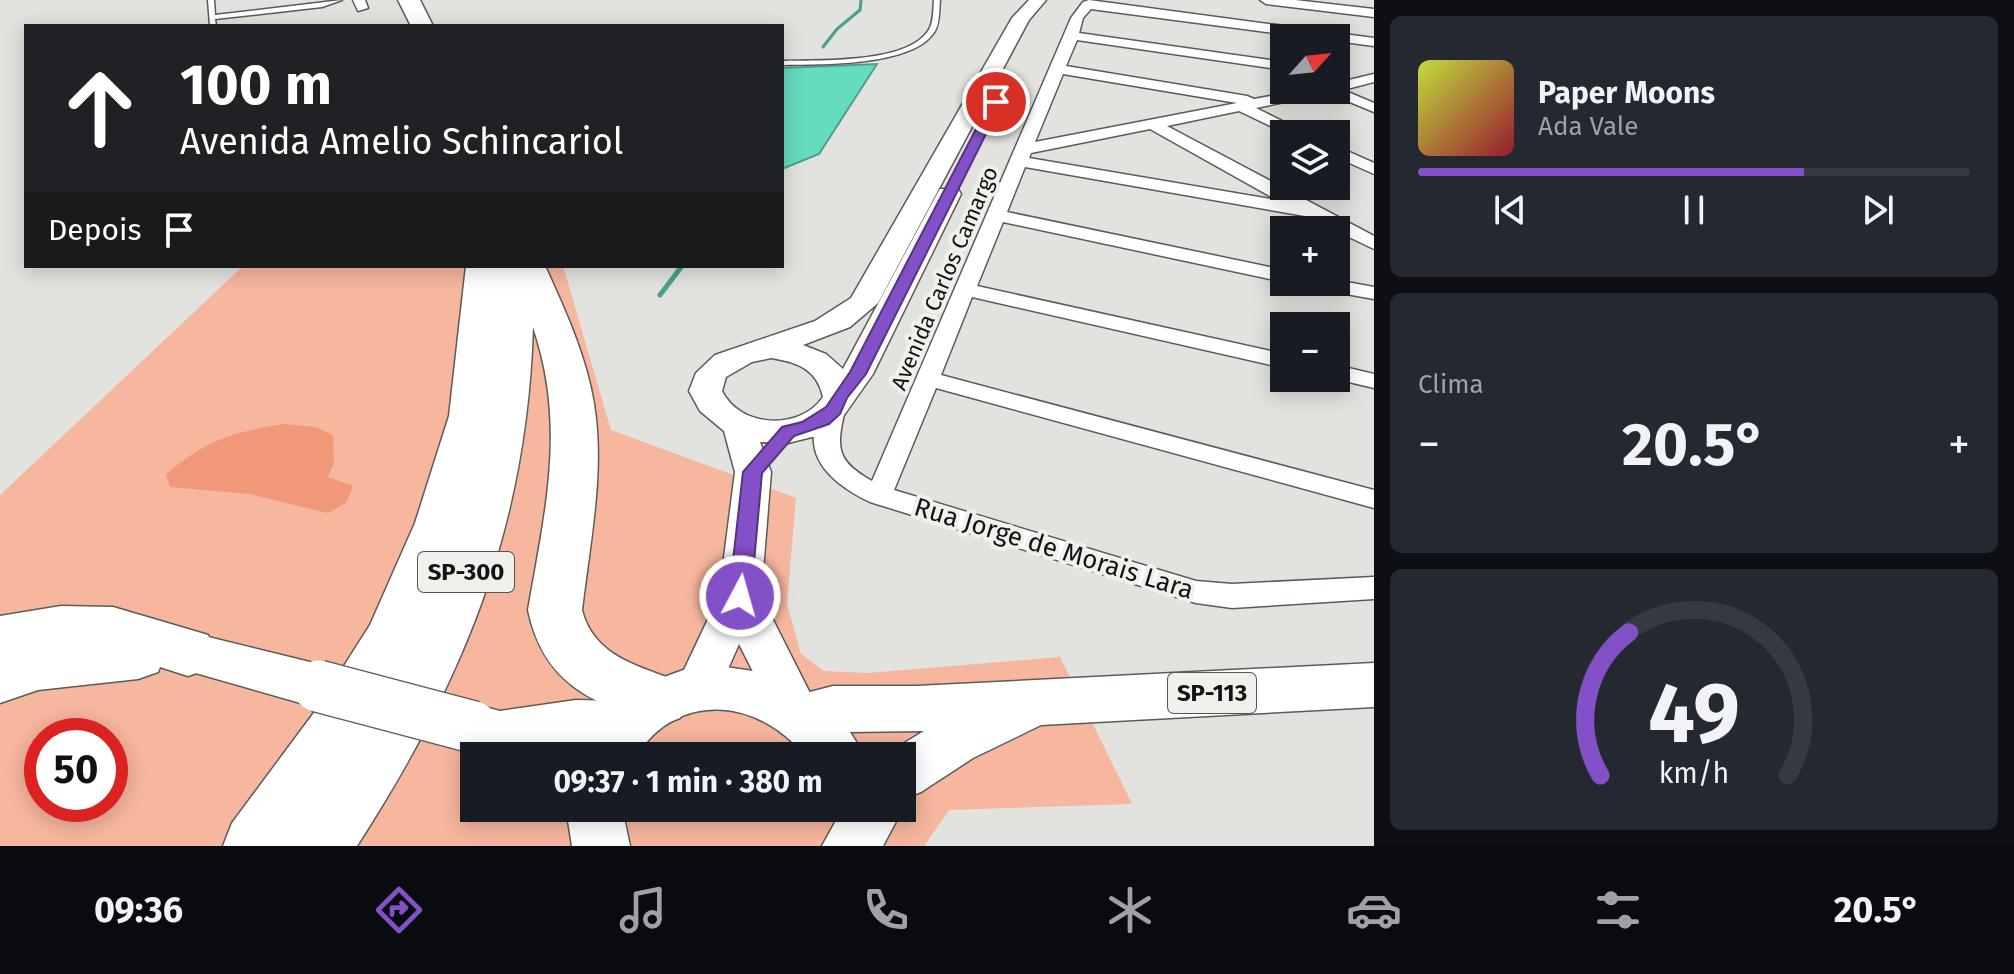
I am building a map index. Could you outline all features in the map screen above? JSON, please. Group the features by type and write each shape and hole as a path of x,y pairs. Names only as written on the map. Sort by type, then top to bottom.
{"highway":[{"path":"387,0 398,24"},
{"path":"409,0 421,24"},
{"name":"SP-300","path":"256,846 329,742 393,636 440,523 471,416 484,268"},
{"name":"SP-300","path":"319,846 412,698 434,655 468,565 491,494 503,440 517,268"},
{"path":"528,268 556,337 573,406 574,471 555,610 558,633 564,646 590,671 648,717"},
{"path":"0,639 61,629 113,630 188,652"},
{"path":"0,678 38,666 87,659 188,652"}],"main road":[{"path":"1038,0 1021,18 863,303 848,317 831,325 723,361 713,370 708,382 708,394 714,406 741,425 764,431 788,431 815,424 836,403 857,374 1038,21 1057,0"},
{"path":"753,350 789,351 820,363 838,384 836,403"},
{"path":"741,425 742,440 753,472 740,596 759,641 800,713 828,742"},
{"path":"753,472 788,431"},
{"path":"648,717 740,596"},
{"path":"188,652 499,739 576,723 648,717 718,687 759,693 800,713"},
{"name":"SP-113","path":"800,713 1374,685"},
{"name":"SP-113","path":"916,765 954,741 1050,701"},
{"path":"850,846 852,822"},
{"path":"850,846 866,822"}],"street":[{"path":"1266,0 1374,13"},
{"path":"1093,2 1374,42"},
{"name":"Avenida Carlos Camargo","path":"879,495 1023,155 1072,36 1076,17 1093,2"},
{"path":"1072,36 1270,64"},
{"path":"1056,69 1261,102"},
{"path":"1350,75 1372,78"},
{"path":"1350,84 1372,78"},
{"path":"1350,97 1374,108"},
{"path":"1023,155 1270,100"},
{"path":"1242,107 1270,120"},
{"path":"1152,124 1374,243"},
{"path":"1023,155 1231,199 1310,211"},
{"path":"1350,158 1374,169"},
{"path":"1231,199 1259,183"},
{"path":"995,215 1270,273"},
{"path":"964,289 1270,358"},
{"path":"1350,289 1374,293"},
{"path":"1350,375 1374,381"},
{"path":"927,378 1374,499"},
{"name":"Rua Jorge de Morais Lara","path":"836,403 825,447 832,464 844,478 879,495 1196,592 1232,596 1374,588"}],"lane":[{"path":"211,0 213,24"},
{"path":"212,14 324,0"},
{"path":"212,14 322,5 339,0"},
{"path":"784,63 878,58 916,46 933,30 937,0"}],"shaded area":[{"path":"877,64 819,154 784,168 784,68"},
{"path":"241,268 564,268 611,430 796,498 787,604 801,654 824,671 868,673 1060,657 1132,804 949,810 924,846 0,846 0,495"},
{"path":"284,424 315,427 333,435 334,462 328,477 353,486 346,503 328,513 249,494 170,487 166,474 208,445 249,430"}],"waterway":[{"path":"823,47 837,29 860,10 861,0"},
{"path":"660,295 680,268"}],"route":[{"path":"740,596 753,472 788,431 823,420 857,374 996,102"}]}
